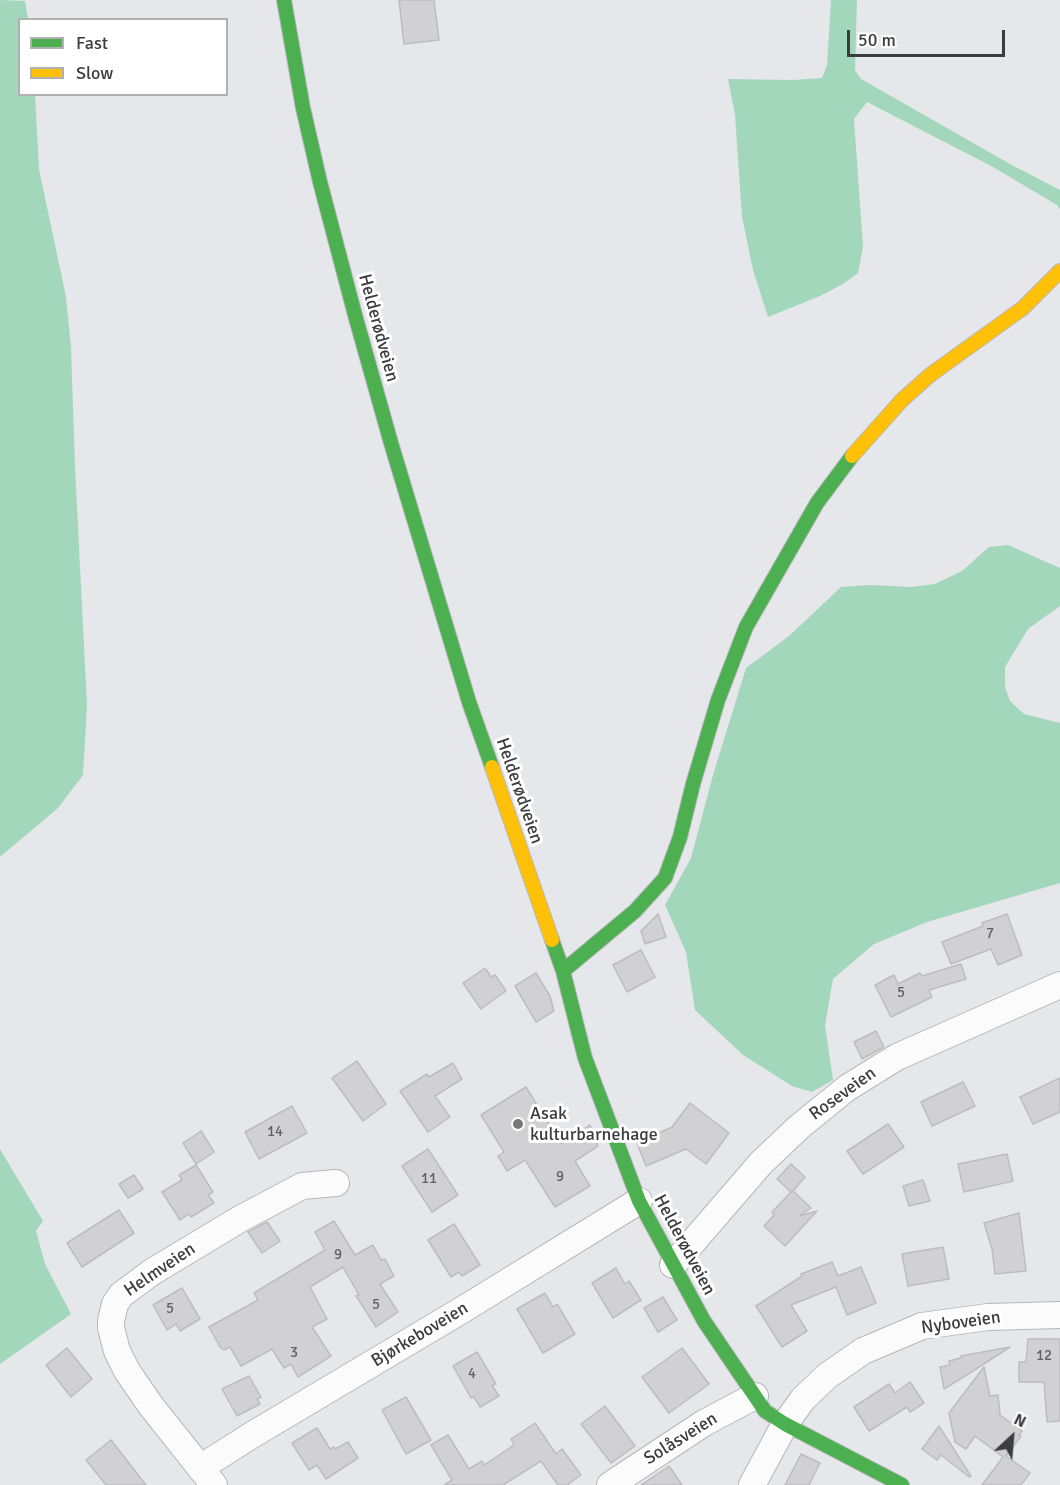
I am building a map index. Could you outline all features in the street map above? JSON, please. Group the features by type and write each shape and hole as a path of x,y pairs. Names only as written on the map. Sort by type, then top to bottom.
{"street":[{"name":"Helderødveien","path":"284,0 303,108 320,182 354,315 388,432 469,702 563,971 585,1058 639,1201 705,1321 765,1411 785,1424 902,1485"},
{"path":"563,971 635,911 665,878 680,837 718,700 747,627 817,503 855,452 902,400 930,375 1023,308 1060,272"},
{"name":"Roseveien","path":"673,1265 761,1163 799,1127 847,1088 897,1057 1060,985"},
{"name":"Helmveien","path":"207,1476 151,1406 127,1371 117,1351 111,1328 115,1304 121,1295 152,1272 240,1219 302,1186 336,1183"},
{"name":"Bjørkeboveien","path":"207,1476 252,1435 639,1201"},
{"name":"Nyboveien","path":"752,1485 785,1424 803,1399 845,1362 863,1351 922,1326 988,1317 1060,1315"},
{"name":"Solåsveien","path":"610,1485 704,1423 755,1396"}],"green space":[{"path":"0,0 25,1 28,18 18,18 18,96 35,96 39,169 66,297 71,347 87,706 83,775 58,808 0,857"},
{"path":"831,0 857,0 855,70 861,79 1060,190 1060,209 993,167 867,102 854,119 863,247 858,273 820,296 768,317 753,270 742,217 735,115 728,79 822,78 827,65"},
{"path":"1008,545 1060,568 1060,606 1028,629 1005,667 1005,687 1010,701 1024,714 1060,723 1060,883 927,922 874,944 833,979 825,1025 833,1080 812,1092 792,1086 743,1055 695,1010 686,952 665,905 691,858 713,775 746,668 789,636 841,587 870,585 911,587 935,584 962,571 989,547"},
{"path":"0,1149 43,1221 36,1231 45,1264 71,1314 0,1364"}],"building":[{"path":"399,0 434,0 439,40 404,44"},
{"path":"658,914 666,937 645,944 641,931"},
{"path":"1007,914 1022,955 998,965 991,949 951,964 942,942"},
{"path":"641,950 655,977 627,992 613,965"},
{"path":"961,964 966,979 929,990 932,997 891,1017 875,985 894,975 898,984 920,973 922,976"},
{"path":"485,968 491,977 495,975 506,991 481,1009 463,983"},
{"path":"536,973 550,996 554,1011 536,1022 515,986"},
{"path":"876,1031 884,1047 862,1059 854,1042"},
{"path":"357,1061 386,1104 363,1121 332,1078"},
{"path":"453,1063 462,1079 435,1096 450,1117 428,1132 400,1091 427,1074 429,1077"},
{"path":"1060,1078 1060,1112 1033,1124 1020,1097"},
{"path":"963,1082 975,1106 932,1126 921,1102"},
{"path":"526,1087 561,1144 590,1125 598,1146 575,1161 590,1186 555,1207 525,1160 507,1171 498,1156 504,1152 481,1115"},
{"path":"690,1103 729,1133 706,1164 686,1149 646,1166 637,1143 672,1127"},
{"path":"292,1106 307,1133 259,1159 245,1132"},
{"path":"888,1124 904,1147 863,1174 847,1151"},
{"path":"201,1131 214,1152 196,1164 183,1143"},
{"path":"428,1149 458,1195 432,1212 402,1166"},
{"path":"1007,1154 1013,1181 964,1192 958,1164"},
{"path":"791,1164 805,1177 793,1191 811,1208 799,1216 817,1211 785,1246 764,1226 774,1215 772,1212 791,1192 777,1179"},
{"path":"196,1165 213,1192 208,1195 214,1203 191,1217 189,1214 180,1220 162,1192 182,1180 179,1175"},
{"path":"134,1175 143,1189 128,1198 119,1184"},
{"path":"923,1180 930,1201 909,1206 903,1186"},
{"path":"119,1210 134,1233 82,1267 67,1243"},
{"path":"1019,1213 1026,1271 995,1274 992,1249 984,1223"},
{"path":"334,1221 355,1255 373,1245 381,1260 385,1259 394,1276 380,1284 398,1312 376,1327 356,1296 359,1295 343,1267 310,1287 327,1319 312,1327 331,1356 298,1377 291,1364 284,1368 272,1349 241,1366 230,1347 224,1350 220,1347 209,1327 258,1300 254,1293 325,1250 315,1232"},
{"path":"267,1222 280,1241 262,1253 248,1232"},
{"path":"454,1224 480,1265 462,1276 459,1272 451,1277 428,1240"},
{"path":"943,1247 949,1279 908,1286 902,1254"},
{"path":"832,1262 838,1276 861,1267 876,1303 847,1315 836,1287 791,1305 807,1331 782,1347 756,1306 802,1276 801,1274"},
{"path":"616,1268 625,1284 629,1281 641,1300 613,1318 592,1283"},
{"path":"182,1288 200,1319 180,1331 176,1324 167,1330 153,1305"},
{"path":"545,1293 553,1307 557,1304 575,1334 543,1353 517,1309"},
{"path":"663,1297 677,1320 658,1332 644,1308"},
{"path":"1028,1339 1060,1339 1060,1421 1047,1422 1044,1382 1019,1382 1019,1362 1026,1362"},
{"path":"1010,1347 944,1389 940,1367 950,1365 949,1361 961,1358 961,1356"},
{"path":"67,1348 92,1379 71,1397 46,1365"},
{"path":"682,1348 709,1384 669,1413 642,1377"},
{"path":"477,1352 496,1384 492,1385 499,1396 480,1407 474,1397 471,1398 453,1366"},
{"path":"984,1367 990,1396 998,1395 1000,1415 1022,1431 1019,1435 1021,1436 1006,1456 1030,1473 1021,1485 982,1485 1003,1457 975,1436 966,1449 955,1442 949,1413"},
{"path":"249,1376 261,1397 257,1399 260,1404 237,1416 222,1389"},
{"path":"910,1382 924,1403 910,1412 907,1407 869,1431 854,1407 889,1384 895,1393"},
{"path":"406,1397 431,1440 406,1454 382,1410"},
{"path":"605,1406 635,1446 611,1463 581,1424"},
{"path":"535,1423 556,1454 562,1449 581,1475 567,1485 558,1485 541,1461 503,1485 444,1485 452,1480 431,1445 448,1435 469,1469 482,1461 484,1465 514,1445 511,1439"},
{"path":"939,1426 971,1476 969,1477 941,1455 937,1460 922,1449"},
{"path":"317,1428 330,1449 334,1447 335,1449 348,1442 358,1458 326,1479 317,1465 309,1470 292,1443"},
{"path":"111,1440 146,1485 106,1485 86,1460"},
{"path":"801,1454 820,1463 809,1485 785,1485"},
{"path":"669,1466 682,1485 641,1485"}],"traffic: fast":[{"path":"284,0 303,108 355,315 469,702 492,767"},
{"path":"563,971 635,911 665,878 680,837 718,700 746,627 817,503 852,456"},
{"path":"552,940 563,971 585,1058 639,1201 704,1321 765,1411 785,1424 902,1485"}],"traffic: slow":[{"path":"852,456 902,400 930,375 1023,308 1060,271"},
{"path":"492,767 552,940"}],"place":[{"name":"Asak kulturbarnehage","path":"518,1124"}]}
